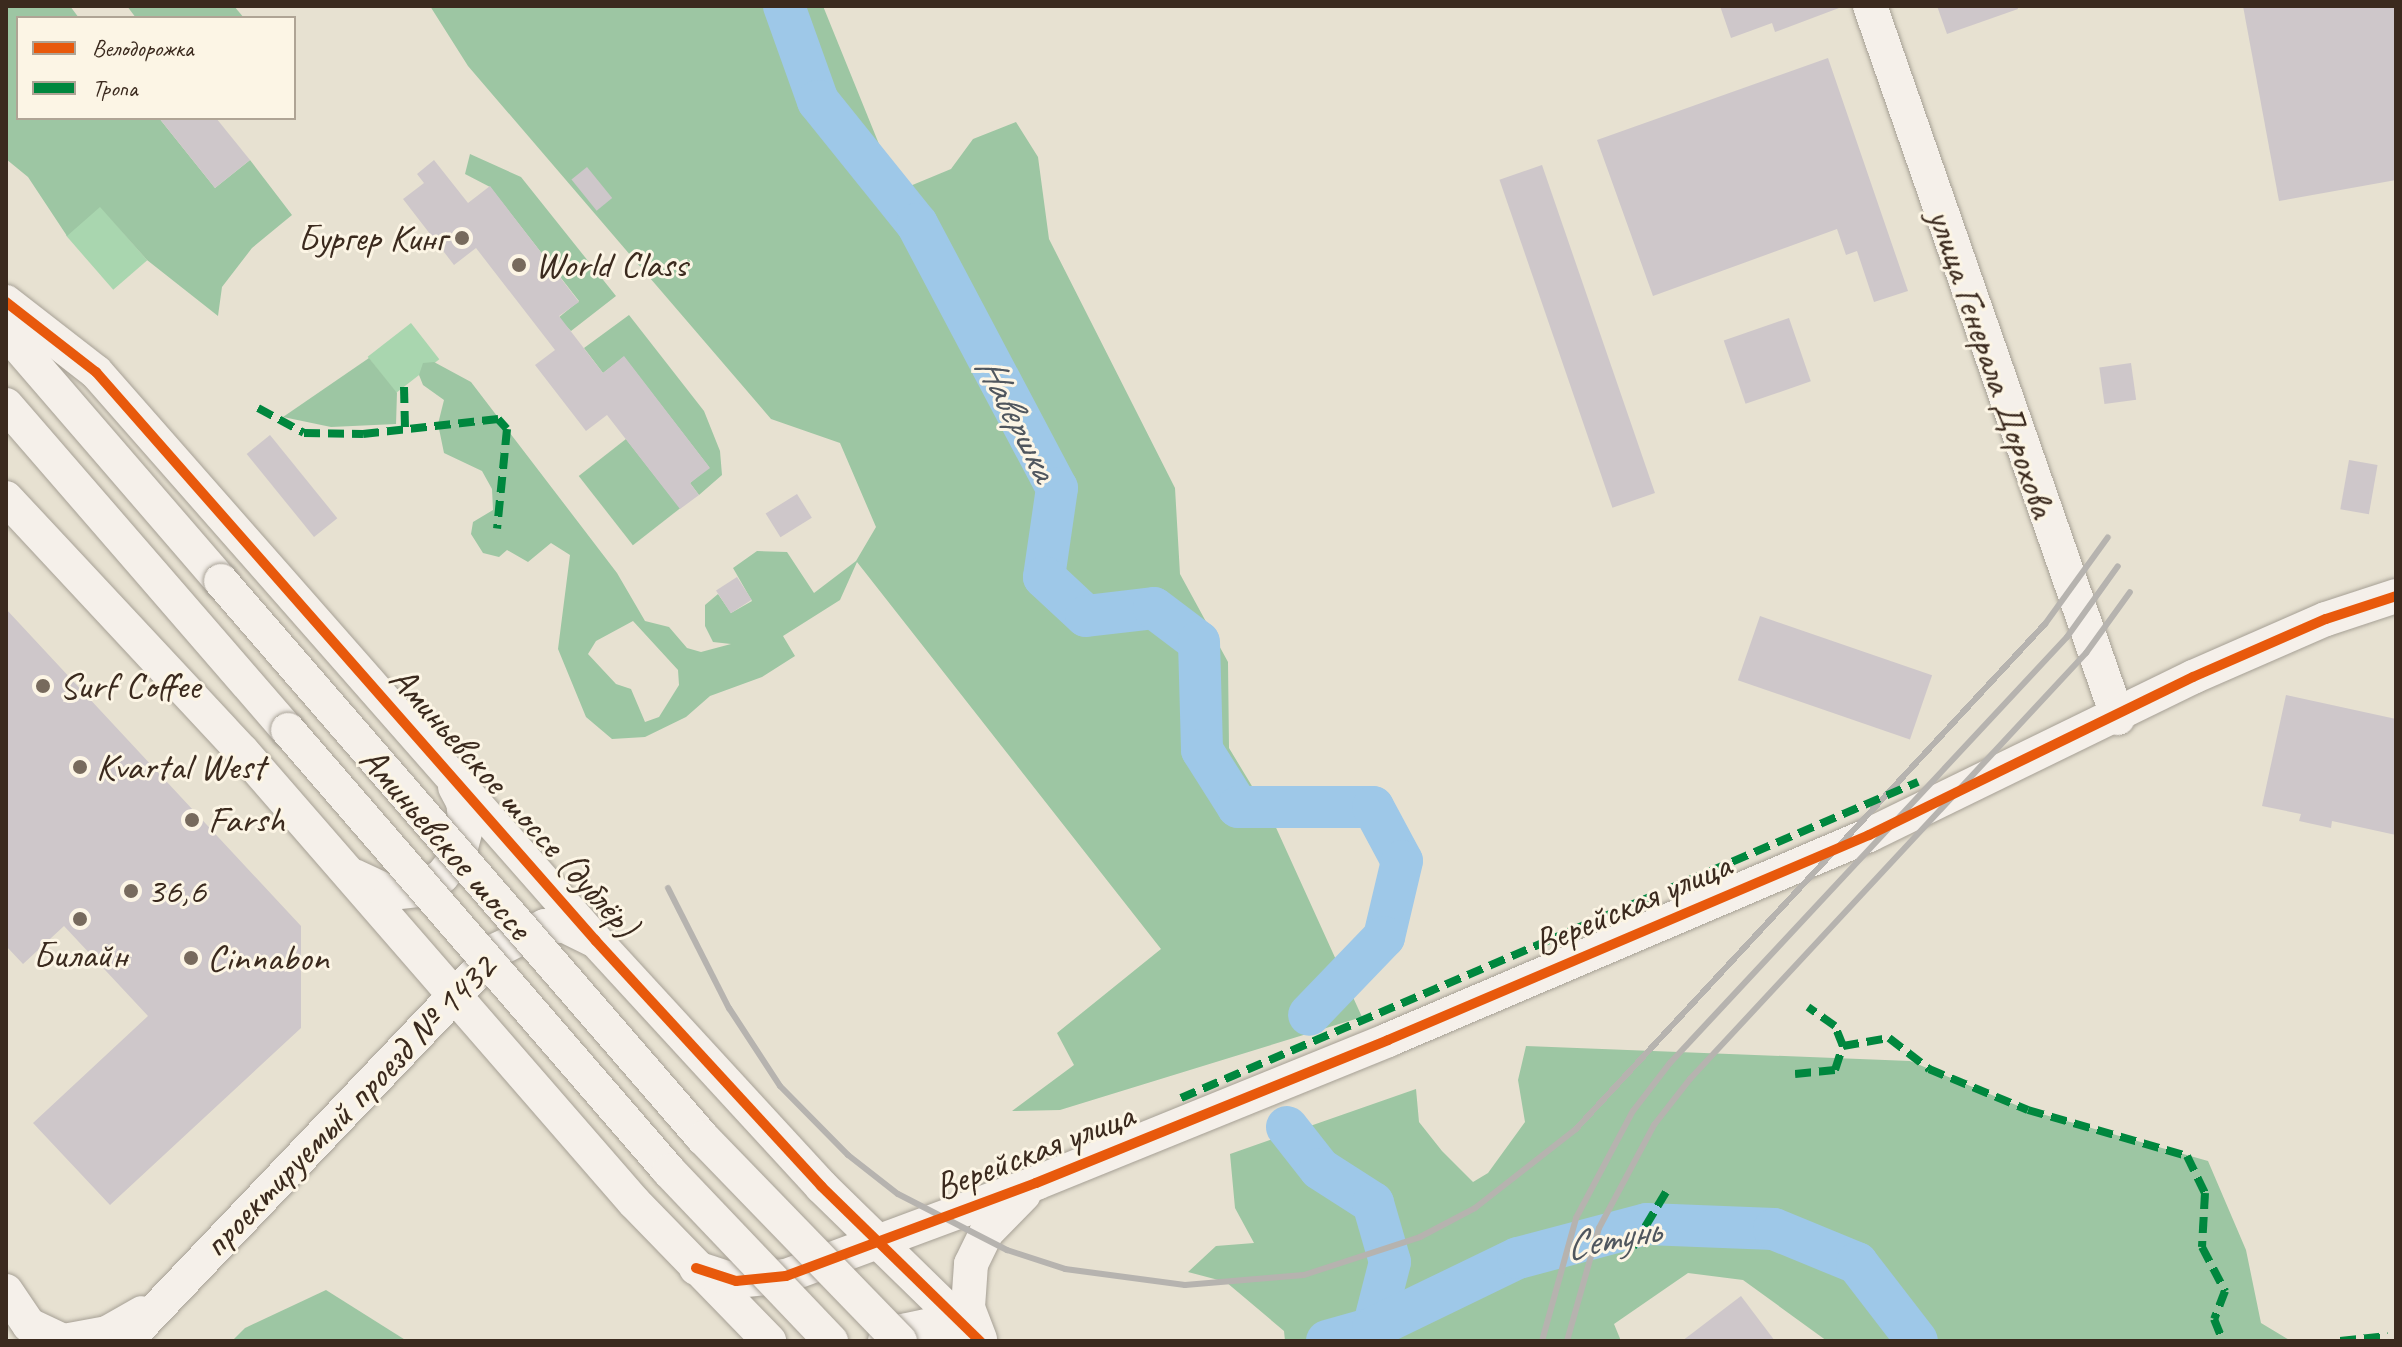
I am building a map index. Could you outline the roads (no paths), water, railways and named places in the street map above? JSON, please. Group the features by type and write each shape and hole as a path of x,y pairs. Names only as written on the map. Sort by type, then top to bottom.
{"street":[{"name":"улица Генерала Дорохова","path":"1870,6 2118,718"},
{"name":"Аминьевское шоссе (дублёр)","path":"6,302 96,372 450,779 596,941 821,1186 980,1341"},
{"name":"Аминьевское шоссе","path":"6,332 703,1138 900,1341"},
{"name":"Аминьевское шоссе","path":"6,405 669,1171 831,1341"},
{"path":"6,498 242,751 451,994 696,1268 769,1341"},
{"name":"Верейская улица","path":"696,1268 736,1281 801,1271 1036,1183 1359,1053 1869,835 2286,636 2396,596"},
{"path":"344,868 365,885 391,893 418,890 442,876 459,855 466,829 463,802 450,779"},
{"name":"проектируемый проезд № 1432","path":"126,1341 451,994 520,934 565,926 596,941"},
{"path":"980,1341 968,1307 971,1264 1006,1209 1036,1183"},
{"path":"801,1271 819,1255 831,1233 831,1206 821,1186"},
{"path":"6,1291 29,1325 63,1341 107,1333 160,1303"},
{"path":"885,1341 903,1331 931,1325 980,1341"}],"waterway":[{"name":"Навершка","path":"784,6 818,101 917,224 1057,488 1044,577 1086,616 1154,608 1199,642 1202,750 1238,807 1373,807 1402,861 1384,937 1309,1015"},
{"name":"Навершка","path":"1287,1127 1320,1169 1373,1203 1390,1262 1373,1328"},
{"name":"Сетунь","path":"1327,1341 1373,1328 1518,1258 1647,1224 1774,1229 1857,1263 1917,1341"}],"railway":[{"path":"668,888 729,1008 780,1086 848,1155 898,1194 1007,1250 1065,1269 1185,1285 1304,1275 1420,1237 1475,1208 1576,1129 2045,624 2108,537"},
{"path":"1542,1341 1576,1218 1633,1111 1670,1063 2067,637 2118,566"},
{"path":"1567,1341 1599,1228 1654,1125 1690,1079 2086,653 2130,592"}],"place":[{"name":"Бургер Кинг","path":"462,238"},
{"name":"World Class","path":"519,265"},
{"name":"Surf Coffee","path":"43,686"},
{"name":"Kvartal West","path":"80,767"},
{"name":"Farsh","path":"192,820"},
{"name":"36,6","path":"131,891"},
{"name":"Билайн","path":"80,919"},
{"name":"Cinnabon","path":"191,958"}]}
